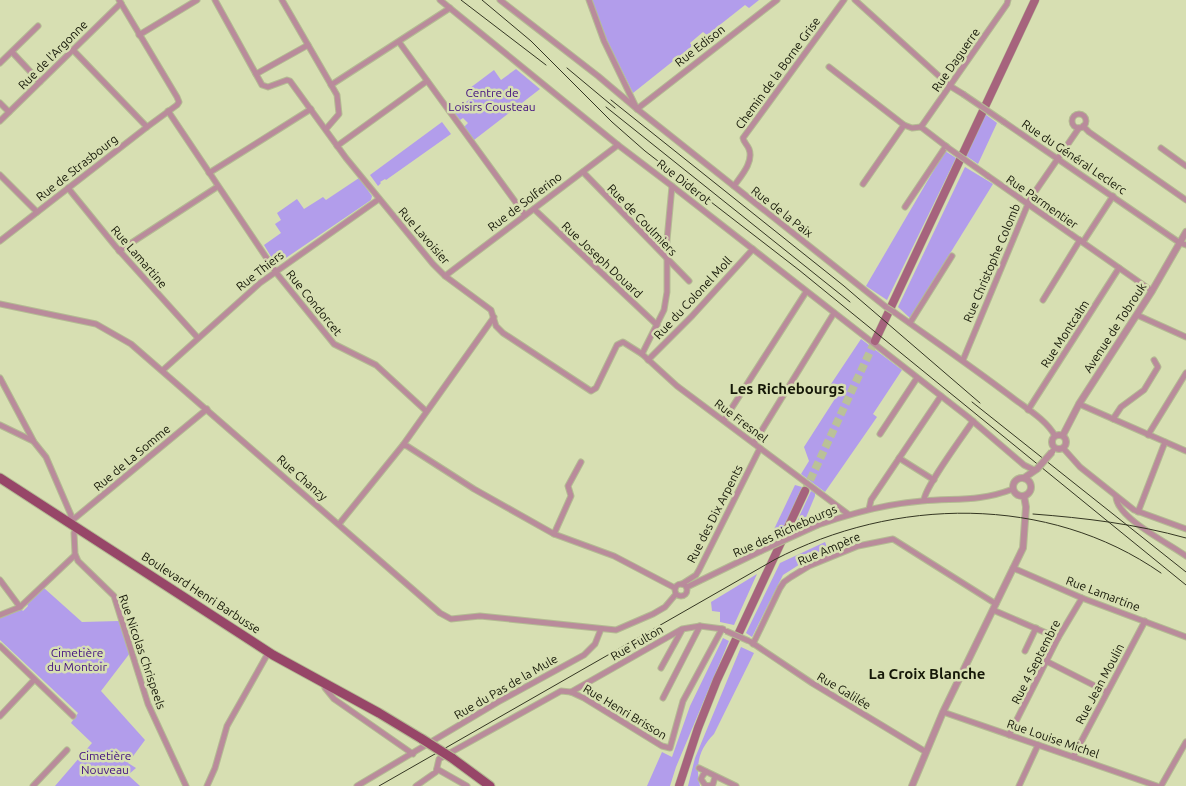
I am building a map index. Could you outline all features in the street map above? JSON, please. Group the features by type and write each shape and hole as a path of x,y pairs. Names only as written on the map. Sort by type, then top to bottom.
{"main road":[{"path":"875,341 1035,0"},
{"name":"Boulevard Henri Barbusse","path":"0,478 273,655 393,721 449,760"},
{"name":"Boulevard Henri Barbusse","path":"0,484 267,656 421,741"},
{"path":"679,786 698,728 717,680 805,491"},
{"path":"69,523 74,533"},
{"path":"449,760 484,786"},
{"path":"449,760 490,786"}],"street":[{"path":"139,35 197,0"},
{"path":"215,0 256,74 308,45"},
{"path":"282,0 337,95 338,114 326,130"},
{"name":"Rue Diderot","path":"440,0 618,145 973,421 1024,465 1036,470"},
{"name":"Rue de la Paix","path":"500,0 598,76 624,99 886,307 963,360 1028,410 1051,429 1054,436"},
{"path":"589,0 604,41 637,109"},
{"name":"Rue Edison","path":"637,109 777,0"},
{"name":"Chemin de la Borne Grise","path":"734,186 749,161 749,149 743,138 844,0"},
{"name":"Rue du Général Leclerc","path":"855,0 950,86 1183,244"},
{"path":"120,1 177,97 179,102 168,111"},
{"name":"Rue de l'Argonne","path":"0,121 120,1"},
{"name":"Rue Daguerre","path":"921,127 1008,2"},
{"path":"331,85 450,8"},
{"path":"0,63 38,26"},
{"path":"399,42 525,215"},
{"path":"73,50 147,127"},
{"path":"12,52 40,82"},
{"path":"829,67 904,125 912,128 921,127"},
{"name":"Rue Lavoisier","path":"256,74 265,87 290,81 337,146 379,199 445,276 491,310 498,328 507,336 592,391 596,388 617,345 623,342"},
{"path":"337,146 427,81"},
{"path":"624,99 631,96"},
{"path":"0,103 9,112"},
{"path":"209,173 311,110"},
{"name":"Rue de Strasbourg","path":"0,241 168,111"},
{"name":"Rue Condorcet","path":"168,111 217,187 286,286 334,344 376,365 426,411"},
{"path":"863,184 904,125"},
{"name":"Rue Parmentier","path":"921,127 946,147 1152,291"},
{"name":"Rue Christophe Colomb","path":"963,360 1028,204 1081,127 1186,200"},
{"name":"Rue de Solferino","path":"445,276 618,145"},
{"path":"905,207 946,147"},
{"path":"1162,148 1186,166"},
{"name":"Rue de Coulmiers","path":"583,172 689,281"},
{"path":"0,175 37,212"},
{"path":"642,354 664,310 667,292 666,258 672,186"},
{"path":"119,251 217,187"},
{"name":"Rue Lamartine","path":"68,188 119,251 198,338"},
{"path":"1043,300 1113,196"},
{"name":"Rue Thiers","path":"163,370 240,299 276,270 379,199"},
{"name":"Rue Joseph Douard","path":"534,209 657,325"},
{"name":"Avenue de Tobrouk","path":"1063,435 1079,404 1183,244 1186,232"},
{"name":"Rue du Colonel Moll","path":"648,360 692,316 753,249"},
{"path":"910,323 952,256"},
{"name":"Rue Montcalm","path":"1028,410 1119,268"},
{"path":"724,420 806,292"},
{"name":"Rue Chanzy","path":"0,304 96,324 131,344 440,613 451,619 480,616 616,630 665,607 676,594"},
{"path":"754,443 834,313"},
{"path":"1137,315 1186,337"},
{"path":"339,524 403,445 494,317"},
{"name":"Rue Fresnel","path":"623,342 642,354 677,386 848,514"},
{"path":"1113,419 1121,407 1144,390 1158,367 1154,360"},
{"path":"1148,435 1186,373"},
{"path":"0,378 34,442 46,457 71,515 69,523"},
{"path":"880,434 917,378"},
{"path":"869,509 871,500 941,396"},
{"path":"1079,404 1186,450"},
{"name":"Rue de La Somme","path":"69,523 207,409"},
{"path":"924,500 924,496 973,421"},
{"path":"0,425 34,442"},
{"path":"1036,470 1016,481 1013,489 1018,496 1024,496 1031,491 1030,483 1036,470 1053,449 1054,436 1058,434 1063,435 1067,442 1063,448 1053,449"},
{"path":"1138,512 1165,442"},
{"path":"403,445 474,489 554,534 614,556 675,588"},
{"name":"Rue des Dix Arpents","path":"684,585 697,573 760,448"},
{"path":"1063,448 1080,467 1116,497 1138,512 1186,529"},
{"path":"899,458 934,480"},
{"path":"554,534 571,496 568,486 581,462"},
{"path":"1024,478 1030,483"},
{"name":"Rue des Richebourgs","path":"684,585 705,578 818,524 848,514 924,500 985,498 1013,489"},
{"path":"912,786 943,712 1023,548 1026,507 1024,496"},
{"path":"1116,497 1120,508 1142,527 1163,543 1186,556"},
{"path":"0,615 20,607 75,555 74,533"},
{"name":"Rue Ampère","path":"751,643 784,582 809,566 858,546 893,539 994,607"},
{"name":"Rue Nicolas Chrispeels","path":"75,555 78,561 114,596 148,704 186,786"},
{"name":"Rue Lamartine","path":"1014,568 1082,598 1186,637"},
{"path":"697,573 700,573 705,578"},
{"path":"0,580 20,607"},
{"path":"678,584 684,585 687,591 684,595 676,594 675,588 678,584"},
{"name":"Rue 4 Septembre","path":"1009,735 1058,638 1082,598"},
{"path":"994,607 1058,638"},
{"name":"Rue Jean Moulin","path":"1073,757 1145,621"},
{"path":"663,698 700,626"},
{"name":"Rue Fulton","path":"571,692 682,629 700,626 722,629"},
{"path":"1025,650 1036,628"},
{"name":"Rue du Pas de la Mule","path":"357,786 498,702 584,655 595,644 601,629"},
{"path":"661,668 682,629"},
{"name":"Rue Galilée","path":"722,629 751,643 812,683 926,752"},
{"name":"Rue Henri Brisson","path":"437,769 439,760 559,691 571,692 662,746 670,748 683,701 722,629"},
{"path":"0,646 73,716"},
{"path":"207,786 215,768 227,726 267,656"},
{"path":"1046,661 1107,692"},
{"path":"0,716 34,680"},
{"name":"Boulevard Henri Barbusse","path":"325,688 334,699 413,754"},
{"name":"Rue Louise Michel","path":"943,712 1157,786"},
{"path":"1161,786 1186,742"},
{"path":"1019,786 1038,745"},
{"path":"33,786 67,750"},
{"path":"700,768 736,786"},
{"path":"416,786 434,775 437,769 467,786"},
{"path":"706,772 701,779 705,785 713,784 715,777"}],"green space":[{"path":"592,0 759,0 749,8 745,5 707,35 703,32 690,43 692,46 633,93 606,38"},
{"name":"Centre de Loisirs Cousteau","path":"516,69 540,89 474,140 464,127 468,123 463,118 460,120 454,112 471,98 466,91 494,70 501,80"},
{"path":"985,114 997,123 978,164 965,155"},
{"path":"442,122 451,134 386,180 380,182 378,186 370,175"},
{"path":"945,151 956,158 887,300 866,286"},
{"path":"965,167 993,184 910,318 898,307"},
{"path":"359,178 372,196 371,200 277,264 273,260 264,245 281,233 275,224 281,220 277,213 297,199 304,209 323,197 326,200"},
{"path":"861,339 902,370 873,414 877,417 825,492 801,474 809,461 804,447 838,394 829,387"},
{"path":"795,485 802,487 779,538 767,544"},
{"path":"811,491 815,493 815,496 802,527 792,532"},
{"path":"825,542 827,547 783,575 752,637 746,633 780,563"},
{"path":"757,574 734,625 720,622 720,612 712,611 711,602"},
{"name":"Cimetière du Montoir","path":"44,588 82,622 119,621 130,653 101,691 145,740 128,763 136,768 128,775 140,786 55,786 92,743 71,723 78,713 0,640 0,618 21,609 23,611 28,606 27,604"},
{"path":"723,638 729,641 676,767 670,786 647,786 662,752 672,757 690,706"},
{"path":"741,647 754,653 714,734 702,752 698,764 700,786 688,786 695,758"}],"tunnel":[{"path":"805,491 875,341"}],"railway":[{"path":"461,0 546,65"},
{"path":"482,0 531,41 612,122 645,151 799,270 1186,585"},
{"path":"567,68 615,108"},
{"path":"611,100 844,286 980,403"},
{"path":"606,107 850,302"},
{"path":"972,402 1186,572"},
{"path":"379,786 774,560 820,539 869,524 919,516 970,513 1021,518 1070,529 1117,547 1161,573"},
{"path":"1033,514 1110,522 1186,538"}],"district":[{"name":"Les Richebourgs","path":"787,389"},
{"name":"La Croix Blanche","path":"927,674"}],"park label":[{"name":"Cimetière Nouveau","path":"105,763"}]}
